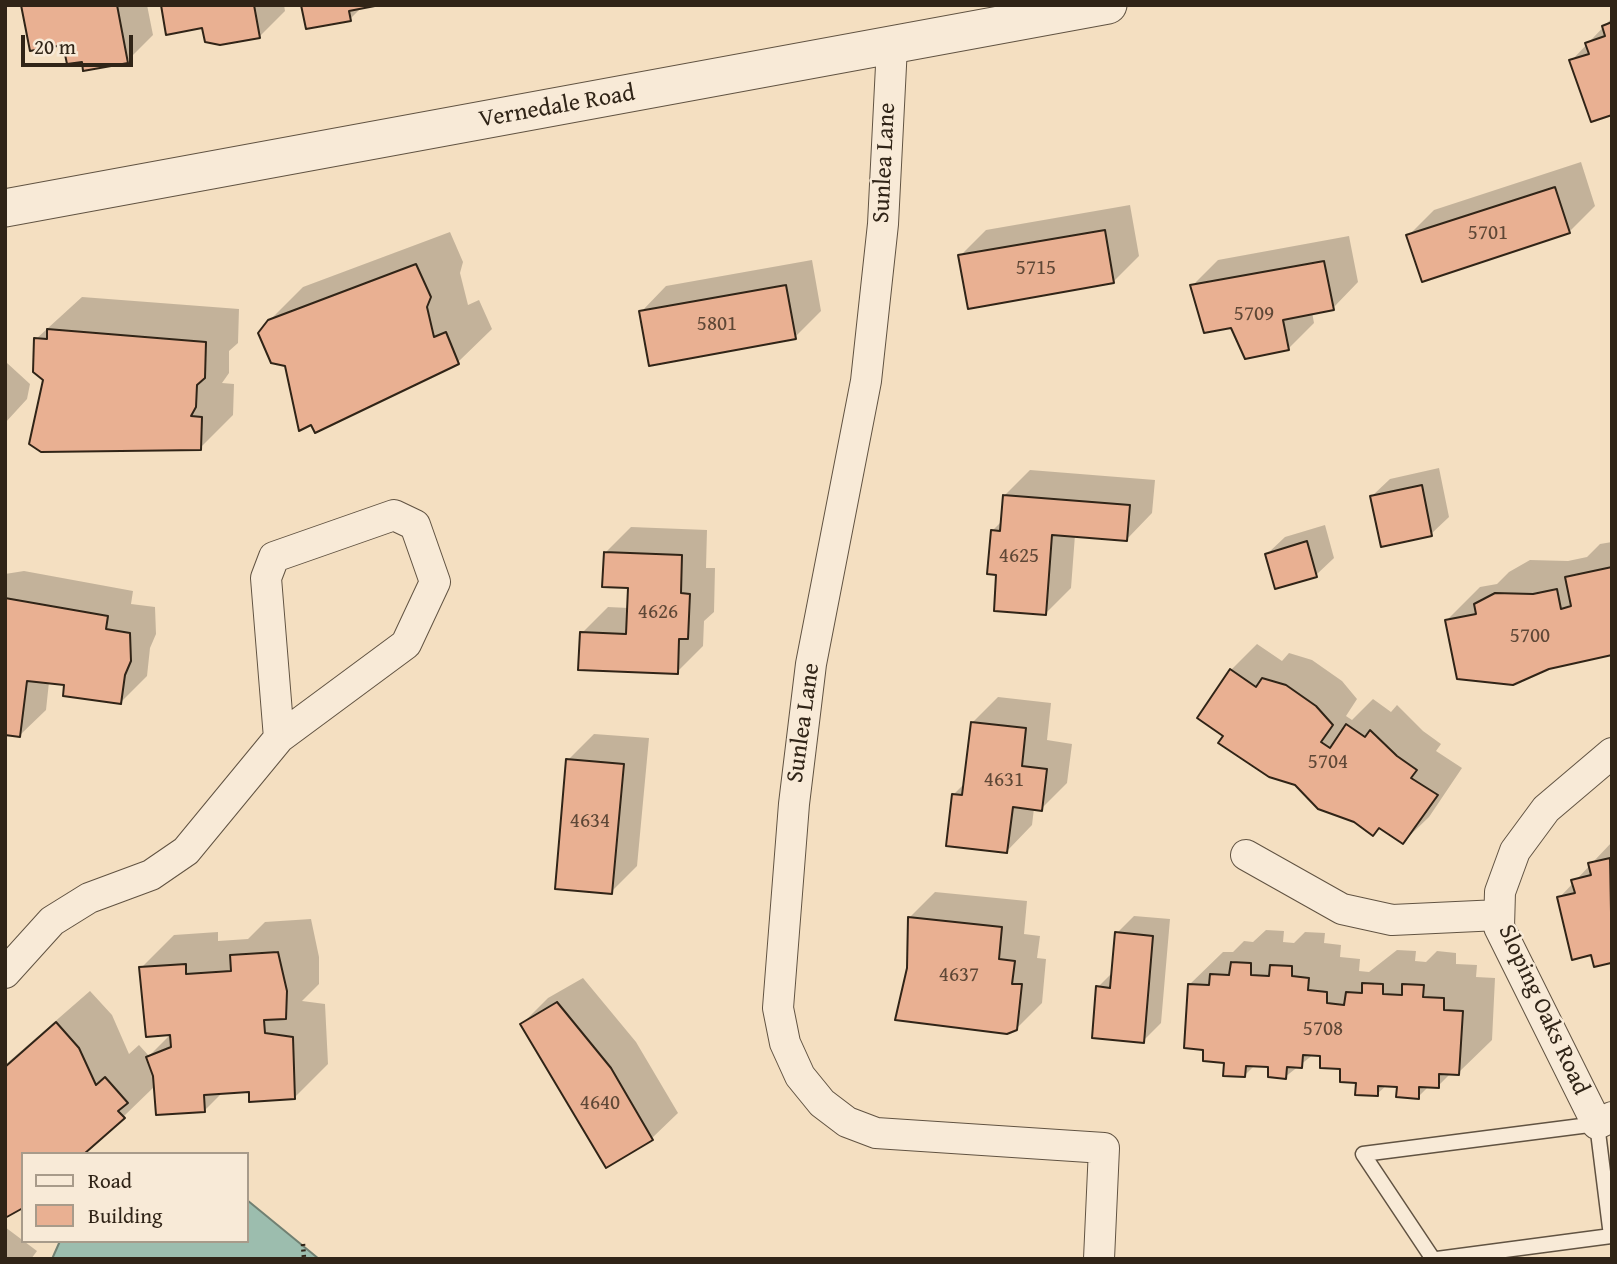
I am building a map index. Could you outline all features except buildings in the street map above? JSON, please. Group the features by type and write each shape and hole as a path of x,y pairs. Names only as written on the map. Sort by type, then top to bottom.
{"street":[{"name":"Vernedale Road","path":"5,208 1108,5"},
{"name":"Sunlea Lane","path":"891,46 883,224 866,381 857,442 811,664 794,804 778,1007 785,1043 800,1076 822,1103 847,1122 876,1133 1104,1148 1099,1259"},
{"path":"5,973 52,921 89,898 151,875 186,851 279,738 406,644 435,582 415,525 394,515 274,557 266,578 279,738"},
{"name":"Sloping Oaks Road","path":"1605,1120 1499,927 1499,915 1500,892 1515,851 1546,809 1612,753"},
{"path":"1245,855 1342,909 1392,920 1499,915"}],"lane":[{"path":"1605,1120 1611,1236 1435,1259 1363,1154 1605,1120"}],"path":[{"path":"303,1244 304,1259"}],"shaded area":[{"path":"248,1201 319,1259 52,1259 59,1243 248,1243"}]}
